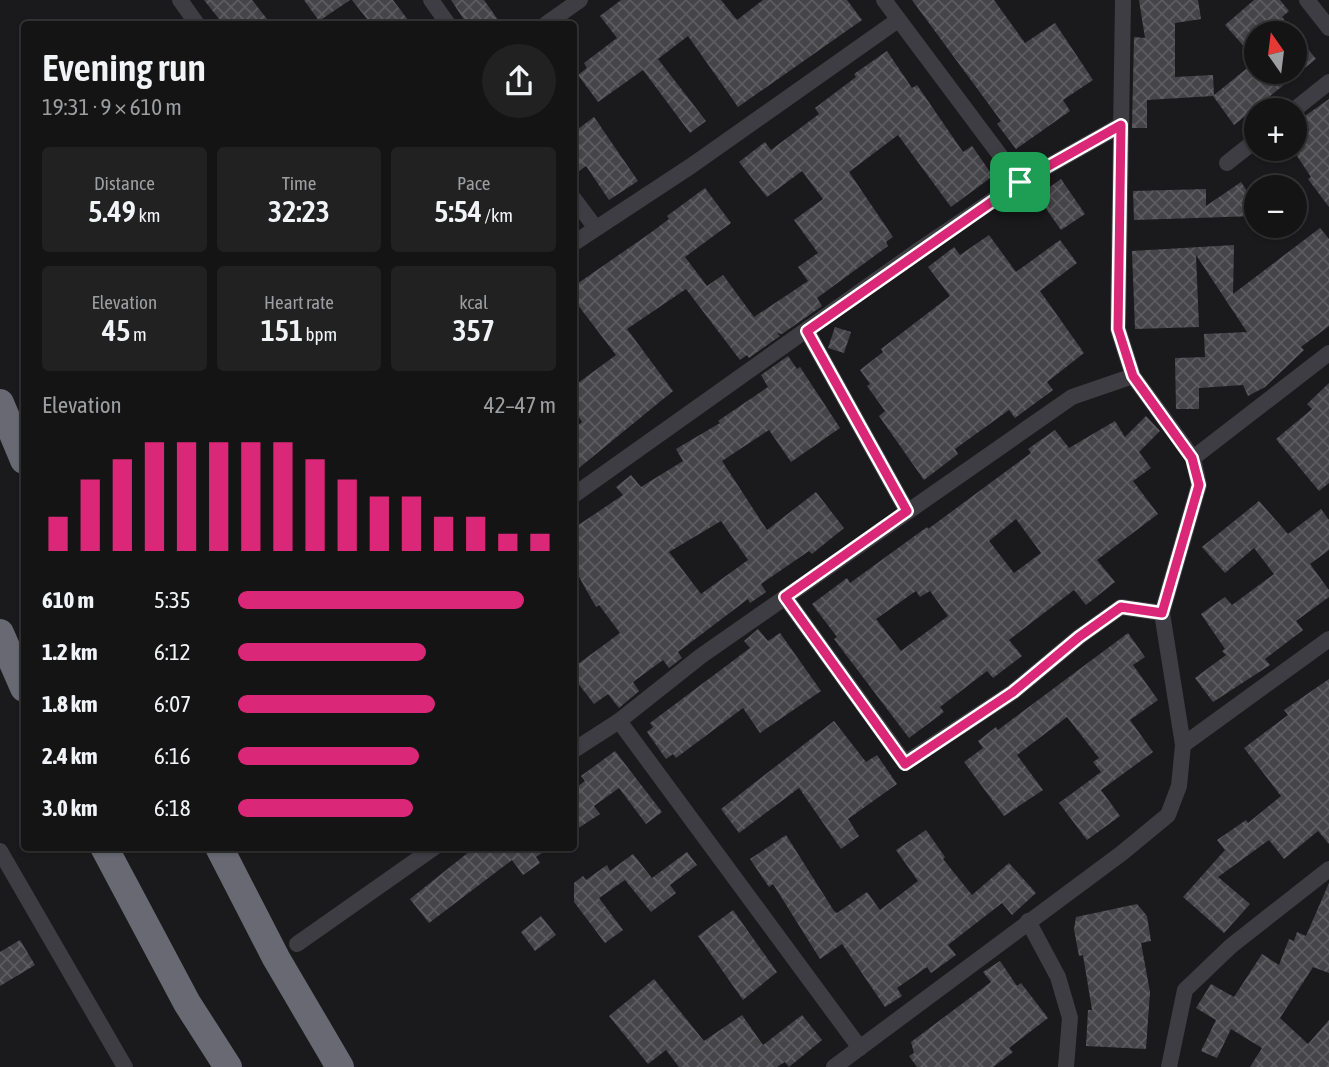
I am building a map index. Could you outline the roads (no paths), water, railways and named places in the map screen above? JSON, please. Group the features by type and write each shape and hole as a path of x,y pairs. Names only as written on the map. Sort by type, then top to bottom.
{"highway":[{"path":"0,403 21,453"},
{"path":"0,633 21,681"},
{"path":"106,851 187,1003 228,1067"},
{"path":"221,851 276,958 340,1067"}],"street":[{"path":"180,0 195,21"},
{"path":"431,0 447,21"},
{"path":"550,21 580,0"},
{"path":"834,1067 1122,853 1168,815 1179,786 1183,745 1162,613 1199,485 1192,458 1133,376 1118,329 1123,0"},
{"path":"1307,0 1329,28"},
{"path":"887,1 898,20 1020,182"},
{"path":"577,241 691,166 898,20"},
{"path":"1307,100 1329,82"},
{"path":"577,493 1020,182 1121,125"},
{"path":"1227,163 1244,150"},
{"path":"577,203 595,227"},
{"path":"807,331 907,511"},
{"path":"1192,458 1329,353"},
{"path":"577,748 620,721 701,656 1072,397 1133,376"},
{"path":"785,597 905,764 1013,692 1079,637 1121,607 1162,613"},
{"path":"1183,745 1329,639"},
{"path":"620,721 860,1048"},
{"path":"0,851 125,1067"},
{"path":"297,944 429,851"},
{"path":"1169,1067 1185,990 1231,946 1329,869"},
{"path":"1028,921 1058,977 1070,1018 1066,1067"}]}
